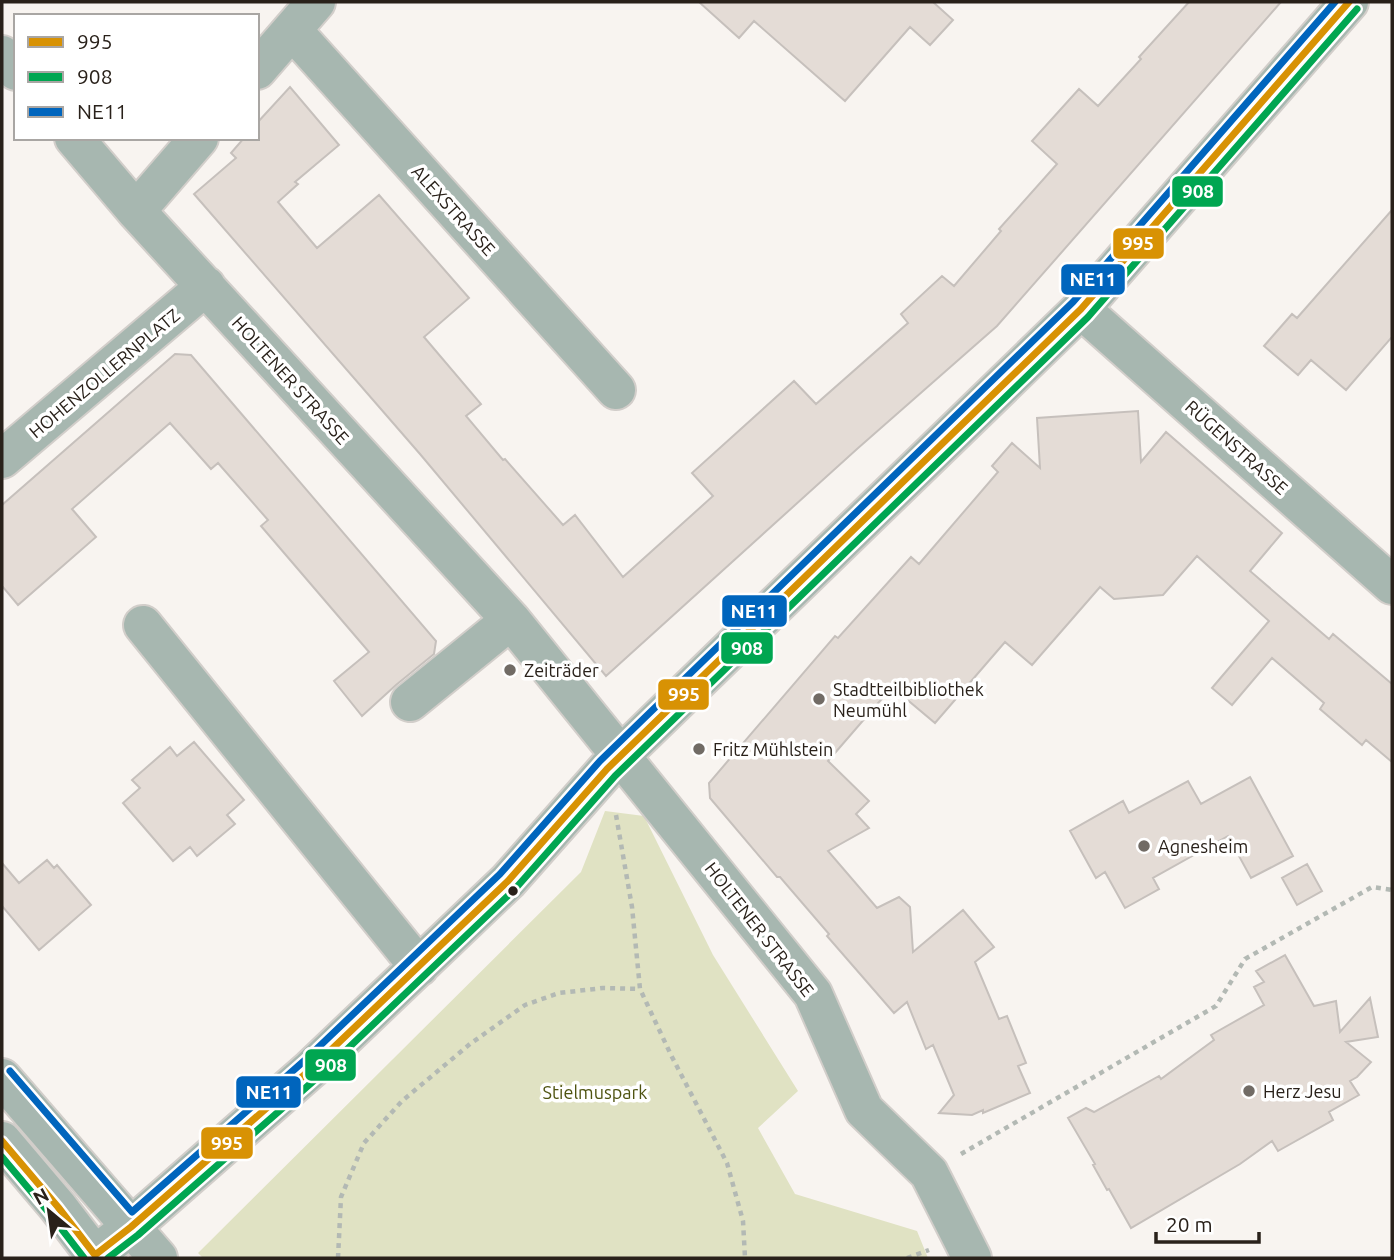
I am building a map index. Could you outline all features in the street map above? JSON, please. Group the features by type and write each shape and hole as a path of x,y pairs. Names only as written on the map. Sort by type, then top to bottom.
{"street":[{"path":"2,1141 96,1257 311,1069 419,967 508,881 614,763 1081,309 1349,2"},
{"name":"ALEXSTRASSE","path":"259,68 304,16 617,390"},
{"path":"2,55 14,69"},
{"name":"HOLTENER STRASSE","path":"76,140 136,211 511,620 614,763 813,994 864,1110 929,1173 972,1258"},
{"path":"136,211 197,140"},
{"name":"HOHENZOLLERNPLATZ","path":"2,459 206,286"},
{"name":"RÜGENSTRASSE","path":"1081,309 1392,585"},
{"path":"410,702 511,620"},
{"path":"143,625 419,967"},
{"path":"2,1078 158,1258"}],"path":[{"path":"614,763 640,989 727,1163 743,1221 746,1258"},
{"path":"929,1173 1216,1006 1245,959 1373,887 1392,890"},
{"path":"338,1258 341,1197 364,1143 402,1101 470,1044 525,1005 559,993 603,988 640,989"}],"green space":[{"name":"Stielmuspark","path":"605,811 644,816 713,955 798,1091 758,1128 795,1194 917,1231 928,1258 203,1258 198,1253 581,872"}],"building":[{"path":"699,2 933,2 953,20 930,45 910,27 845,101 754,21 739,38"},
{"path":"1189,2 1281,2 997,326 606,676 420,454 194,194 236,158 231,153 242,140 259,140 259,121 290,87 339,145 295,182 298,184 278,202 317,248 379,195 469,298 424,337 481,404 466,416 563,525 575,515 623,577 713,496 692,473 794,381 816,404 908,323 901,314 942,276 954,286 1001,231 999,229 1057,164 1032,141 1079,89 1098,106 1141,59 1139,57"},
{"path":"1392,210 1392,337 1346,390 1311,360 1298,375 1264,346 1292,314 1297,318"},
{"path":"175,354 191,355 436,641 434,654 362,716 334,681 369,652 261,526 268,520 218,463 211,469 170,423 72,509 96,537 18,605 2,586 2,505"},
{"path":"1138,411 1141,462 1166,432 1282,533 1250,571 1329,639 1333,634 1392,684 1392,762 1366,740 1362,745 1320,709 1324,703 1272,658 1232,705 1212,688 1269,621 1197,556 1163,595 1114,599 1100,587 1032,665 1005,642 935,723 892,687 828,761 869,801 856,814 869,828 828,851 877,908 899,897 910,907 913,952 963,910 994,947 975,962 999,1019 1007,1016 1026,1063 1018,1066 1030,1093 983,1113 983,1110 972,1115 939,1113 954,1095 933,1045 926,1049 907,1002 894,1013 710,798 709,783 835,636 838,638 911,557 919,564 998,472 992,466 1012,443 1040,468 1037,418"},
{"path":"194,742 244,800 227,815 235,824 197,856 190,847 173,861 123,803 140,788 132,780 170,747 177,756"},
{"name":"Agnesheim","path":"1250,777 1293,856 1251,878 1228,836 1153,878 1159,889 1125,908 1105,872 1096,878 1070,831 1123,801 1129,813 1188,781 1201,804"},
{"path":"47,860 54,868 57,865 91,905 39,950 2,906 2,863 19,883"},
{"path":"1307,864 1322,891 1297,905 1282,878"},
{"name":"Herz Jesu","path":"1285,955 1314,1006 1336,1001 1340,1032 1370,998 1378,1037 1346,1042 1371,1062 1350,1081 1359,1095 1329,1112 1333,1120 1278,1151 1272,1141 1240,1164 1131,1228 1068,1118 1086,1108 1094,1112 1159,1076 1161,1079 1214,1040 1211,1035 1264,1005 1254,987 1264,982 1256,971"}],"transit line":[{"name":"NE11","path":"10,1071 132,1212 304,1061 500,874 600,761 1073,302 1335,2"},
{"name":"995","path":"2,1141 95,1255 131,1227 311,1069 508,881 607,769 1081,309 1349,2"},
{"name":"908","path":"108,1258 138,1235 318,1077 515,889 615,776 1088,317 1357,9"},
{"name":"908","path":"2,1157 84,1258"}],"place":[{"name":"Zeiträder","path":"510,670"},
{"name":"Stadtteilbibliothek Neumühl","path":"819,699"},
{"name":"Fritz Mühlstein","path":"699,749"},
{"name":"Agnesheim","path":"1144,846"},
{"name":"Herz Jesu","path":"1249,1091"}]}
